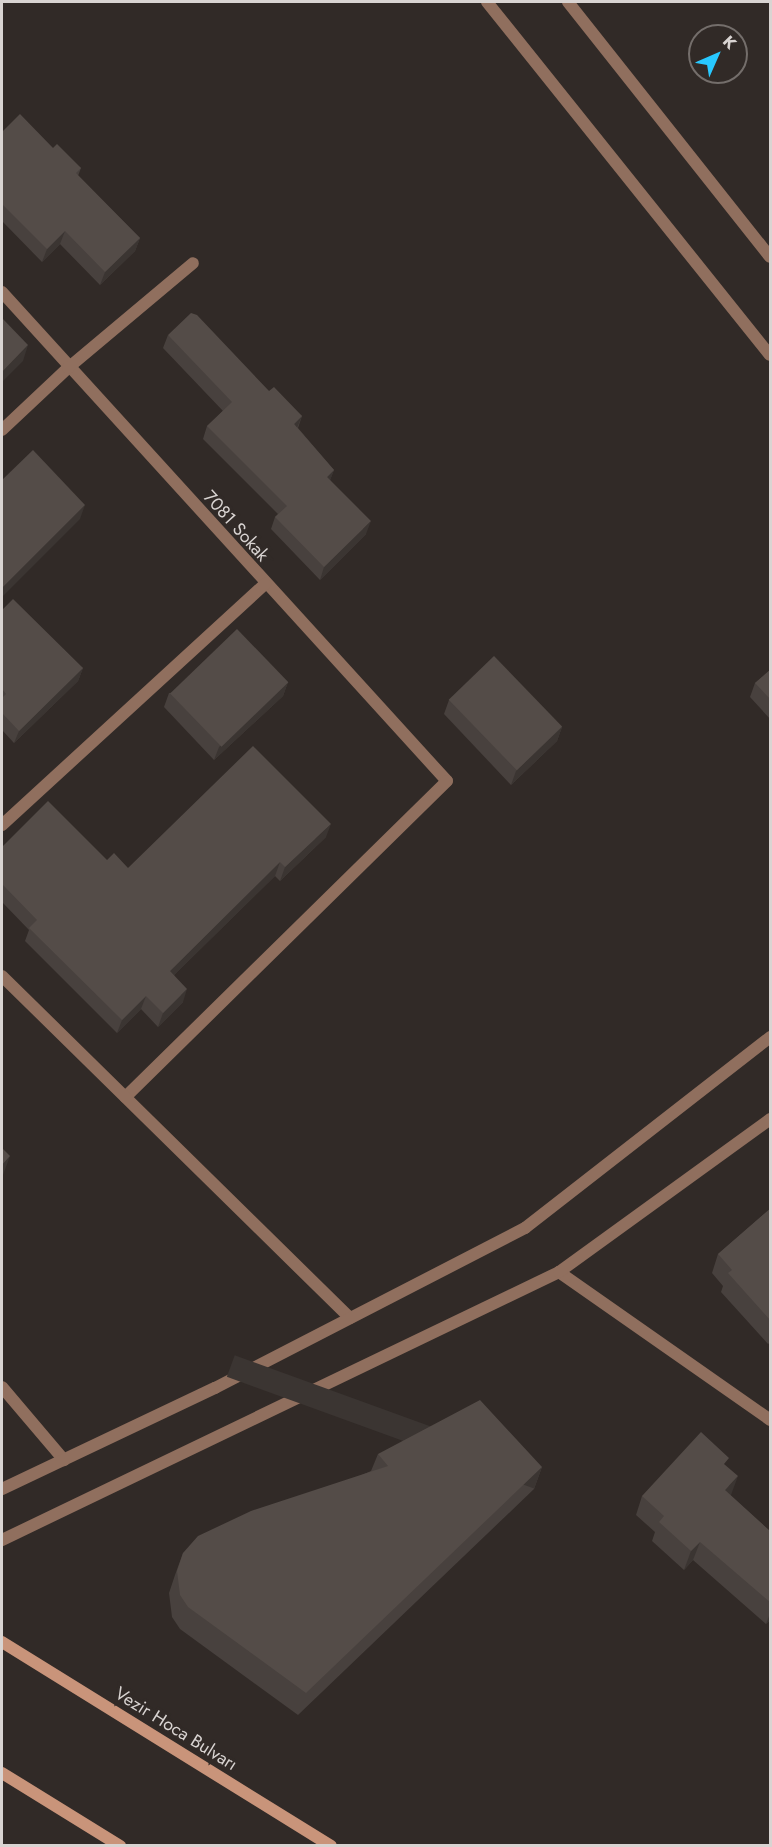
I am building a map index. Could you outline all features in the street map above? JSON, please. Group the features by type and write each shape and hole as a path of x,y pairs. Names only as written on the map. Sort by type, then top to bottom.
{"main road":[{"name":"Vezir Hoca Bulvarı","path":"2,1642 331,1845"},
{"path":"2,1773 120,1845"}],"street":[{"path":"487,2 771,355"},
{"path":"568,2 771,257"},
{"path":"2,430 68,368 193,263"},
{"name":"7081 Sokak","path":"2,292 68,368 447,781 125,1097"},
{"path":"2,825 265,584"},
{"path":"2,976 350,1318"},
{"path":"2,1489 350,1318 525,1228 771,1037"},
{"path":"2,1540 559,1272 771,1119"},
{"path":"559,1272 771,1420"},
{"path":"2,1387 64,1460"}],"building":[{"path":"20,114 53,148 57,144 81,168 76,173 140,238 105,272 65,231 47,249 2,204 2,132"},
{"path":"191,313 197,315 269,391 274,387 302,416 294,424 334,470 327,477 371,521 324,567 275,517 287,506 207,426 232,402 168,335"},
{"path":"2,318 28,345 2,372"},
{"path":"33,450 85,505 2,588 2,480"},
{"path":"13,599 83,668 19,731 2,713 2,698 6,694 2,689 2,610"},
{"path":"237,629 288,682 222,747 170,694"},
{"path":"494,656 562,726 517,770 449,700"},
{"path":"771,669 771,700 755,683"},
{"path":"253,746 331,824 285,867 280,862 170,971 187,989 163,1013 146,996 122,1020 29,928 37,920 2,884 2,847 48,801 107,860 114,853 128,868"},
{"path":"2,1148 10,1156 2,1165"},
{"path":"771,1208 771,1321 728,1273 732,1270 718,1254"},
{"path":"480,1400 542,1467 306,1693 188,1607 180,1595 177,1571 183,1553 198,1536 251,1511 388,1466 378,1454"},
{"path":"701,1432 729,1458 724,1464 738,1476 725,1490 771,1532 771,1603 700,1542 691,1551 659,1522 664,1516 642,1496"}]}
